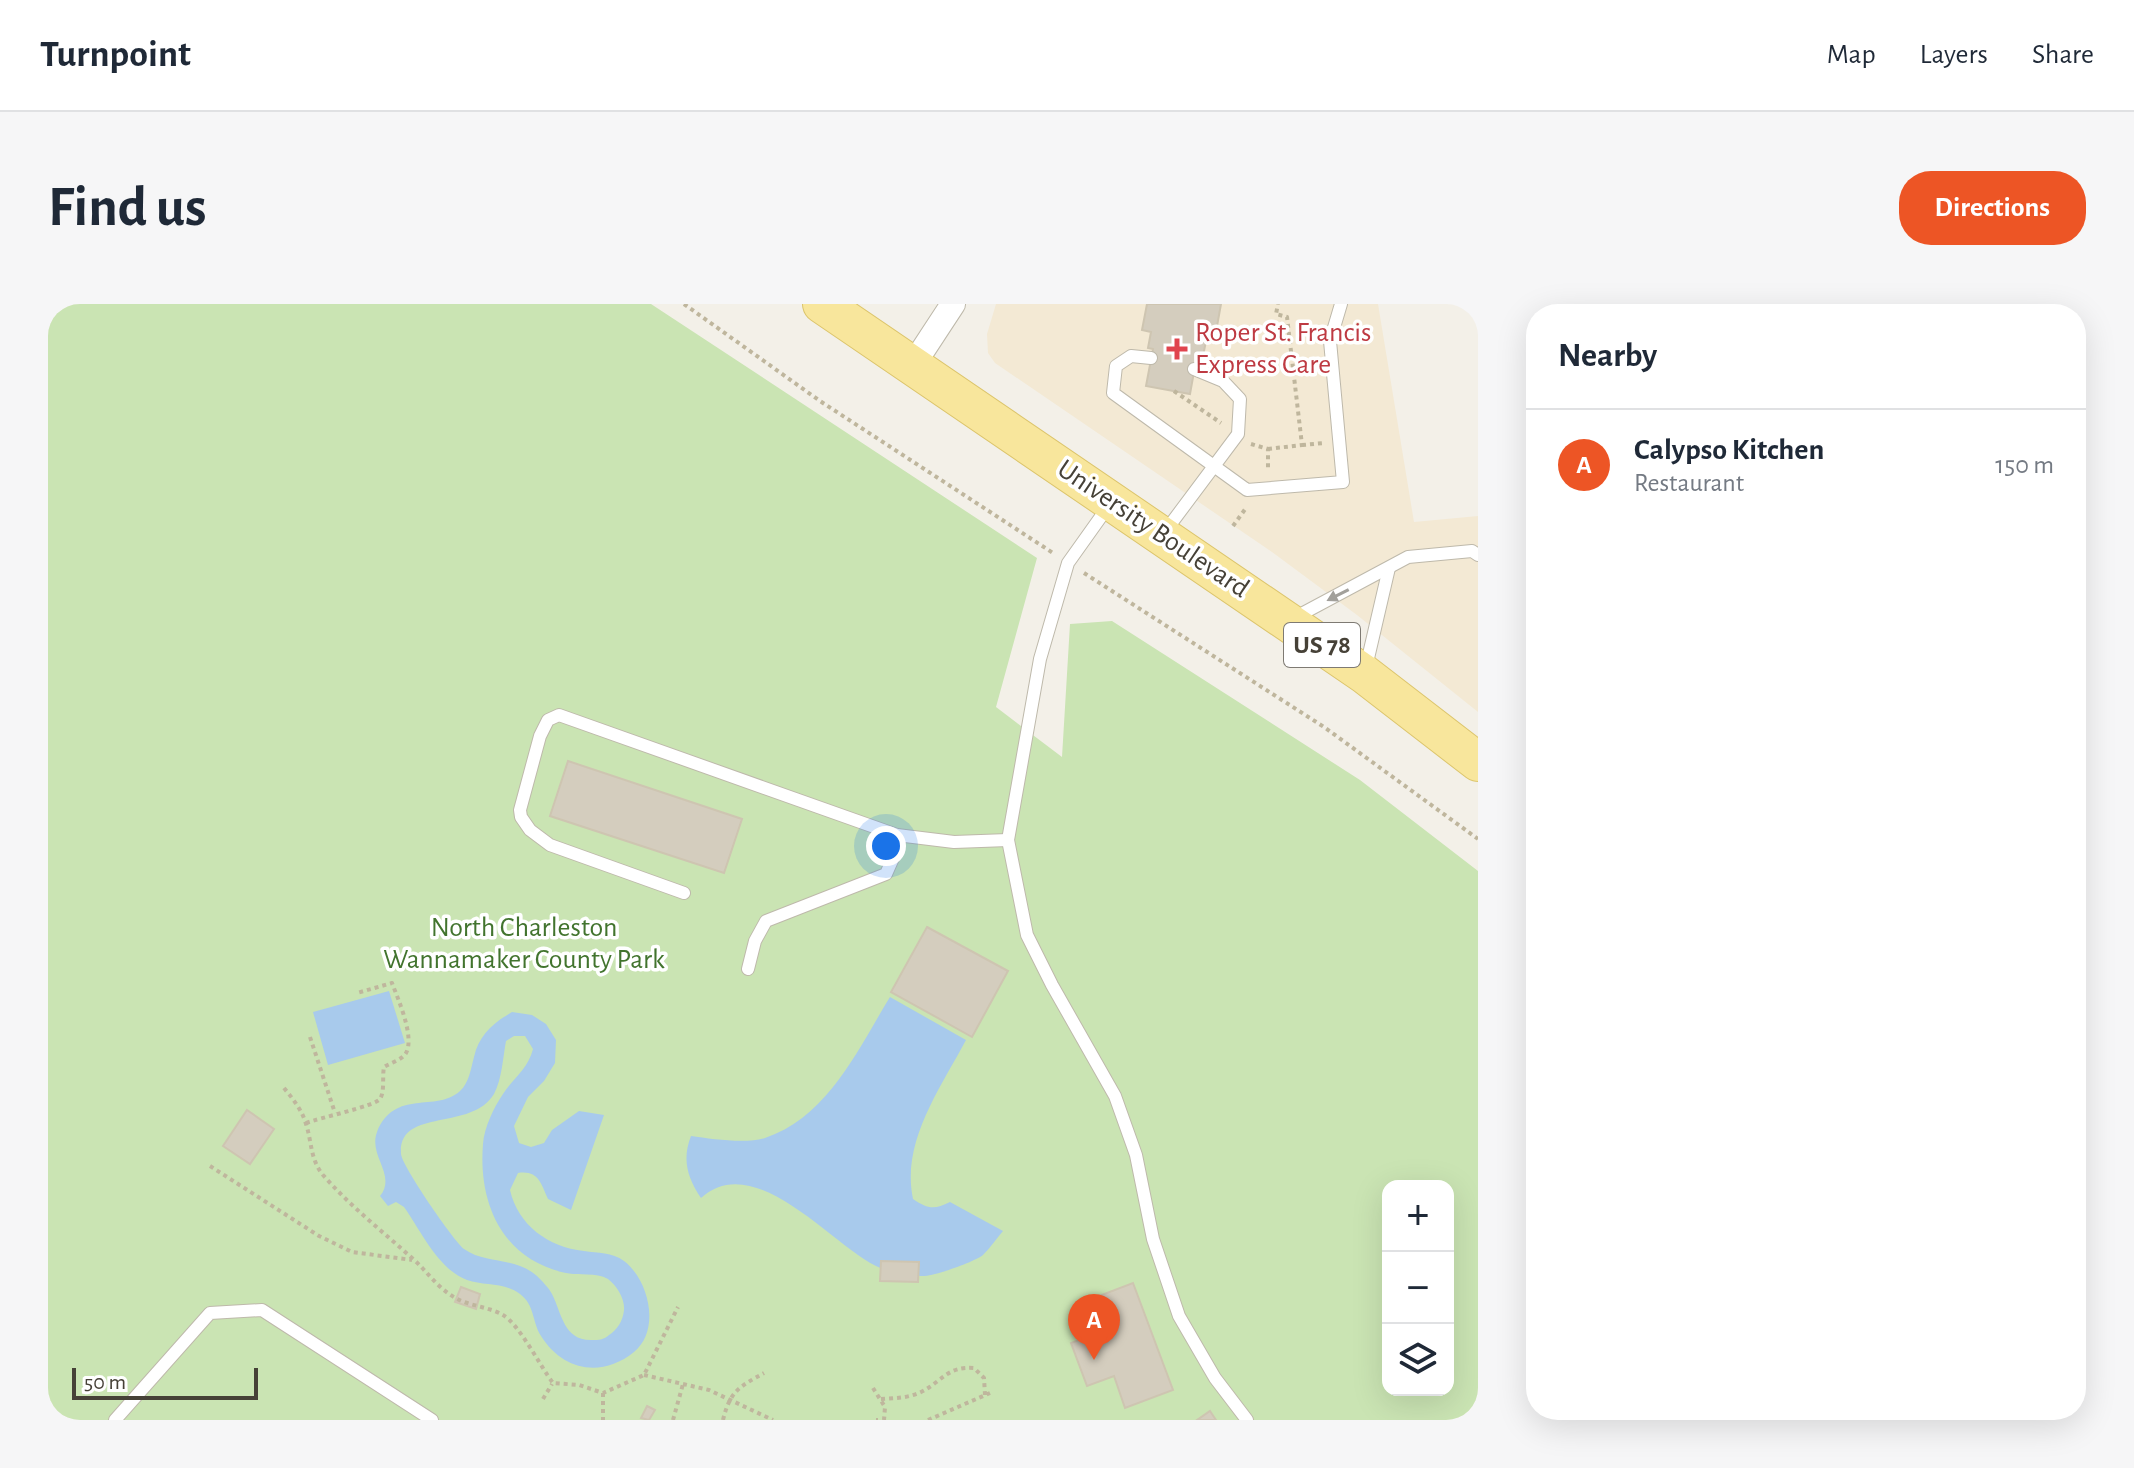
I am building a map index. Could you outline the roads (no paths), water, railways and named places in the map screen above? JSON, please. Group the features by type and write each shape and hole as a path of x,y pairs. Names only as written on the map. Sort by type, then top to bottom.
{"main road":[{"name":"University Boulevard","path":"822,304 1364,674 1478,762"}],"street":[{"path":"913,365 953,304"}],"lane":[{"path":"1151,358 1131,356 1116,366 1113,393 1247,490 1343,482 1330,341 1341,304"},
{"path":"1162,536 1238,434 1240,399 1223,381 1194,369"},
{"path":"1112,501 1068,563 1040,659 1008,840 1027,935 1115,1096 1131,1140 1153,1239 1179,1316 1215,1378 1247,1420"},
{"path":"1287,621 1408,557 1472,551 1478,555"},
{"path":"1364,674 1389,568"},
{"path":"684,893 550,845 530,830 520,810 540,736 548,720 559,715 897,835 954,842 1008,840"},
{"path":"748,969 755,941 766,921 886,874 894,856 897,835"},
{"path":"115,1420 210,1313 262,1310 432,1420"}],"water":[{"path":"389,991 405,1043 328,1065 313,1012"},
{"path":"890,997 966,1040 925,1116 918,1137 911,1178 913,1199 931,1207 950,1202 1003,1231 978,1258 925,1276 876,1266 792,1205 768,1192 744,1185 722,1186 701,1198 687,1168 691,1136 757,1140 787,1128 807,1114 839,1079"},
{"path":"512,1012 532,1015 546,1024 556,1040 555,1063 544,1081 528,1097 514,1126 519,1143 531,1147 544,1143 552,1130 579,1111 604,1115 571,1210 548,1199 538,1179 530,1174 518,1173 510,1190 520,1214 536,1232 558,1245 619,1258 633,1269 640,1280 648,1305 647,1331 634,1352 609,1365 584,1367 560,1357 538,1331 525,1298 507,1288 474,1282 457,1275 431,1248 404,1207 396,1202 388,1206 380,1196 385,1181 375,1141 385,1119 405,1105 439,1100 460,1091 468,1080 479,1042 493,1025","holes":["514,1036 525,1036 533,1049 531,1056 500,1099 485,1131 483,1166 490,1208 499,1226 526,1256 566,1273 603,1277 614,1285 623,1302 623,1314 615,1331 601,1339 575,1336 565,1325 551,1292 528,1270 464,1249 429,1203 401,1154 403,1139 411,1130 483,1106 497,1088 506,1041"]}],"place":[{"name":"Roper St. Francis Express Care","path":"1177,349"},
{"name":"Calypso Kitchen","path":"1094,1360"}],"park label":[{"name":"North Charleston Wannamaker County Park","path":"524,944"}]}
